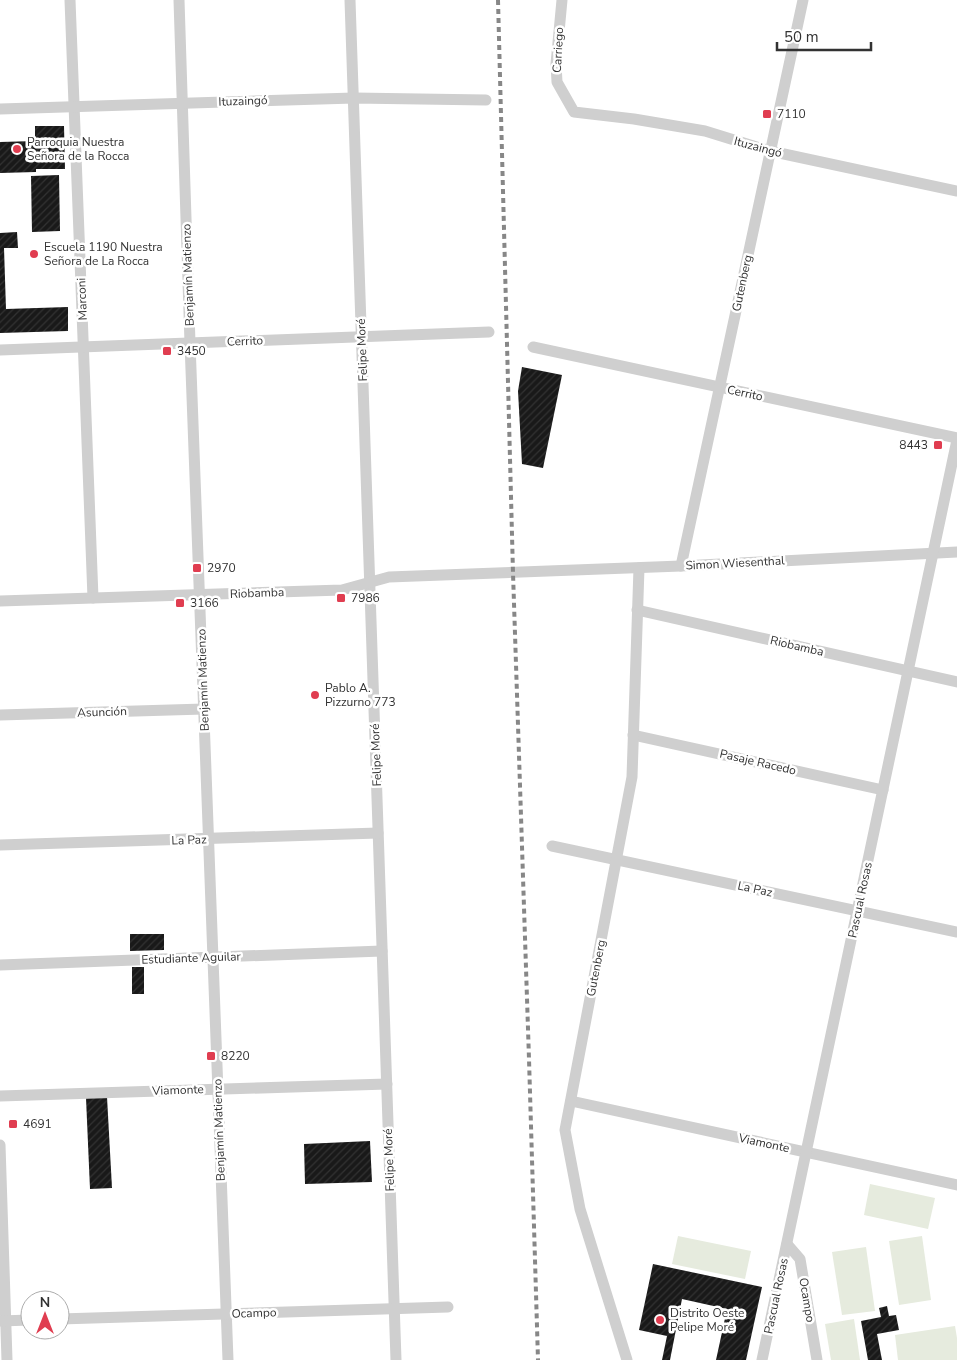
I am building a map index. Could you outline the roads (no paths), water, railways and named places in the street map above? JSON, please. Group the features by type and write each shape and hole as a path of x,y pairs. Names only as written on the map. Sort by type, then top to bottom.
{"street":[{"name":"Marconi","path":"70,0 93,598"},
{"name":"Benjamín Matienzo","path":"179,0 228,1360"},
{"name":"Felipe Moré","path":"350,0 396,1360"},
{"name":"Carriego","path":"562,0 556,64 557,82 565,98"},
{"name":"Gutenberg","path":"681,566 803,0"},
{"name":"Ituzaingó","path":"0,110 354,98 486,100"},
{"name":"Ituzaingó","path":"565,98 574,112 634,119 704,131 770,151 957,191"},
{"name":"Cerrito","path":"0,350 489,332"},
{"name":"Cerrito","path":"533,347 957,439"},
{"name":"Pascual Rosas","path":"762,1360 957,439"},
{"name":"Simon Wiesenthal","path":"513,573 957,552"},
{"name":"Gutenberg","path":"627,1360 580,1210 565,1130 632,777 639,568"},
{"name":"Riobamba","path":"0,600 342,590 389,577 513,573"},
{"name":"Riobamba","path":"637,610 957,682"},
{"name":"Asunción","path":"0,715 204,709"},
{"name":"Pasaje Racedo","path":"633,734 883,790"},
{"name":"La Paz","path":"0,846 378,833"},
{"name":"La Paz","path":"552,846 957,932"},
{"name":"Estudiante Aguilar","path":"0,965 382,951"},
{"name":"Viamonte","path":"0,1096 387,1084"},
{"name":"Viamonte","path":"571,1101 957,1185"},
{"path":"0,1145 3,1321 7,1360"},
{"name":"Ocampo","path":"787,1244 800,1258 817,1360"},
{"name":"Ocampo","path":"70,1319 448,1306"},
{"path":"3,1321 20,1320"}],"railway":[{"path":"498,0 513,573 538,1360"}],"place":[{"name":"7110","path":"767,114"},
{"name":"Parroquia Nuestra Señora de la Rocca","path":"17,149"},
{"name":"Escuela 1190 Nuestra Señora de La Rocca","path":"34,254"},
{"name":"3450","path":"167,351"},
{"name":"8443","path":"938,445"},
{"name":"2970","path":"197,568"},
{"name":"7986","path":"341,598"},
{"name":"3166","path":"180,603"},
{"name":"Pablo A. Pizzurno 773","path":"315,695"},
{"name":"8220","path":"211,1056"},
{"name":"4691","path":"13,1124"},
{"name":"Distrito Oeste Pelipe Moré","path":"660,1320"}]}
